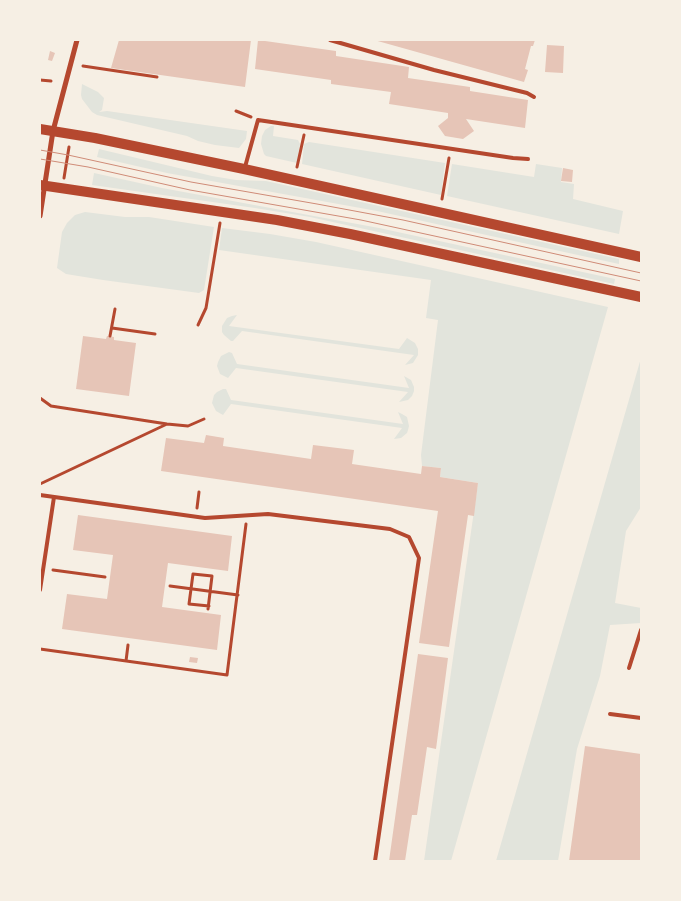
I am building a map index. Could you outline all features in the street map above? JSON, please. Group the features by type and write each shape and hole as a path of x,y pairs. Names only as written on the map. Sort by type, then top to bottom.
{"main road":[{"path":"40,129 244,169 641,257"},
{"path":"42,185 277,220 641,297"}],"street":[{"path":"40,216 42,185 53,131 77,40"}],"lane":[{"path":"330,40 434,70 527,93 534,97"},
{"path":"244,169 258,120 528,159"},
{"path":"40,495 204,518 268,514 390,529 409,537 419,558 374,861"},
{"path":"40,590 54,497"},
{"path":"629,668 641,630"},
{"path":"610,714 641,718"}],"path":[{"path":"83,66 157,77"},
{"path":"40,80 51,81"},
{"path":"236,111 258,120"},
{"path":"62,188 71,134"},
{"path":"298,167 302,146"},
{"path":"442,199 448,171"},
{"path":"198,325 206,308 220,223"},
{"path":"110,336 115,309"},
{"path":"112,328 155,334"},
{"path":"40,398 50,406 167,424 188,426 204,419"},
{"path":"40,484 167,424"},
{"path":"195,517 199,492"},
{"path":"40,649 228,675 247,515"},
{"path":"43,568 105,577"},
{"path":"192,574 212,576 209,608 188,604 191,589 192,574"},
{"path":"170,586 238,595"},
{"path":"126,661 128,645"}],"shaded area":[{"path":"82,84 98,92 104,98 102,110 99,112 107,111 247,131 246,139 239,148 215,145 187,136 97,115 92,112 82,99"},
{"path":"274,126 273,136 298,140 300,144 297,163 264,154 261,144 262,136 265,130"},
{"path":"309,142 445,163 441,195 302,164 304,144"},
{"path":"99,149 212,176 236,180 266,181 619,259 619,264 377,211 167,173 97,157"},
{"path":"452,164 534,177 536,164 562,168 561,182 574,184 573,199 623,211 619,234 447,196"},
{"path":"94,173 162,188 379,228 615,279 614,284 310,217 92,185"},
{"path":"85,212 125,217 149,217 214,227 204,290 199,293 66,274 57,268 62,232 75,215"},
{"path":"222,228 316,242 608,307 451,861 424,861 478,483 440,477 441,468 422,466 421,455 438,320 426,318 431,280 219,250"},
{"path":"237,315 229,326 399,349 407,338 415,343 418,355 413,363 405,365 414,355 242,331 231,341 222,332 222,326 227,318"},
{"path":"229,352 232,353 237,364 409,388 404,376 411,380 414,391 408,400 399,402 408,392 236,368 228,378 220,374 217,366 221,356"},
{"path":"641,358 641,507 626,531 615,603 641,608 641,623 610,625 600,676 577,749 558,861 496,861"},
{"path":"226,389 231,400 403,424 398,412 407,417 409,426 407,433 401,438 394,439 402,428 231,404 223,415 216,411 212,403 214,395"}],"building":[{"path":"119,40 251,40 245,87 111,68"},
{"path":"258,40 336,51 336,56 409,67 408,78 470,87 470,91 528,100 525,128 466,119 474,131 463,139 445,136 438,126 448,118 448,113 389,104 391,92 331,84 331,80 255,69"},
{"path":"374,40 535,40 533,46 531,46 525,69 528,70 524,82"},
{"path":"547,45 564,46 563,73 545,72"},
{"path":"50,51 55,53 52,61 48,60"},
{"path":"563,168 573,170 572,182 561,181"},
{"path":"83,336 106,339 107,336 114,337 114,340 136,343 129,396 76,389"},
{"path":"206,435 224,438 223,446 311,459 313,445 354,450 352,464 421,474 422,466 441,468 440,477 478,483 474,516 468,515 449,647 419,643 438,511 161,471 166,438 204,443"},
{"path":"78,515 232,536 228,571 168,563 162,607 221,615 217,650 62,629 67,594 107,599 113,555 73,550"},
{"path":"418,654 448,658 436,749 427,747 417,815 412,815 405,861 389,861"},
{"path":"190,657 198,658 197,663 189,662"},
{"path":"585,746 641,754 641,861 569,861"}],"tram line":[{"path":"40,150 191,182 403,220 641,273"},
{"path":"40,159 88,167 190,190 361,220 641,281"}]}
